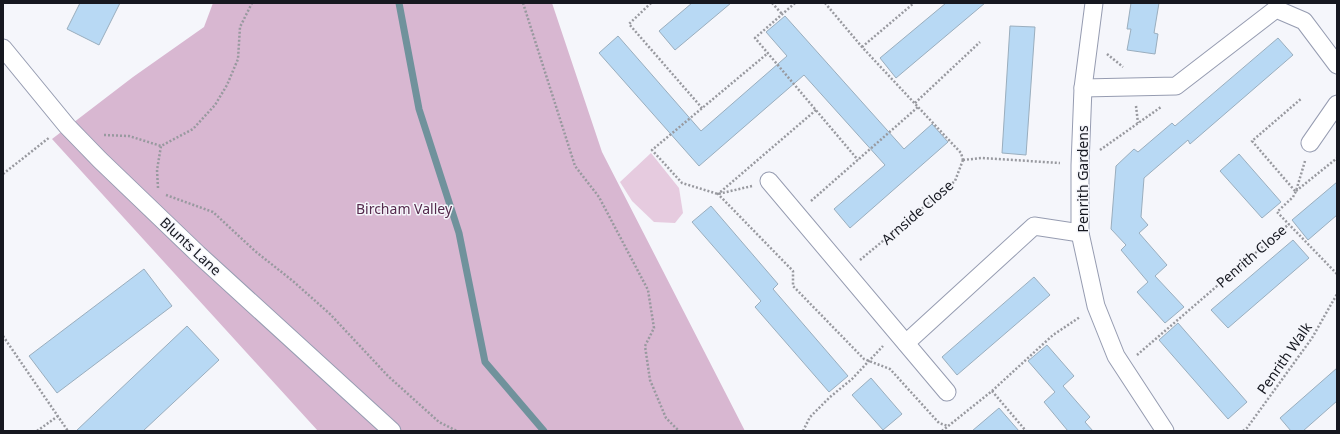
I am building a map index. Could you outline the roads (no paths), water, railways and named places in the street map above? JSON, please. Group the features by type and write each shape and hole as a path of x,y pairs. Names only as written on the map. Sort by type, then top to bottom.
{"street":[{"name":"Penrith Gardens","path":"1094,3 1083,88 1080,165 1080,233 1096,306 1116,356 1165,431"},
{"path":"1083,88 1176,86 1276,9 1304,21 1337,65"},
{"name":"Blunts Lane","path":"3,48 71,129 100,160 198,254 392,431"},
{"path":"1310,143 1337,104"},
{"path":"769,182 947,392"},
{"path":"906,343 1034,226 1080,233"}],"waterway":[{"path":"399,3 419,109 459,233 485,362 544,431"}],"park label":[{"name":"Bircham Valley","path":"404,208"}]}
